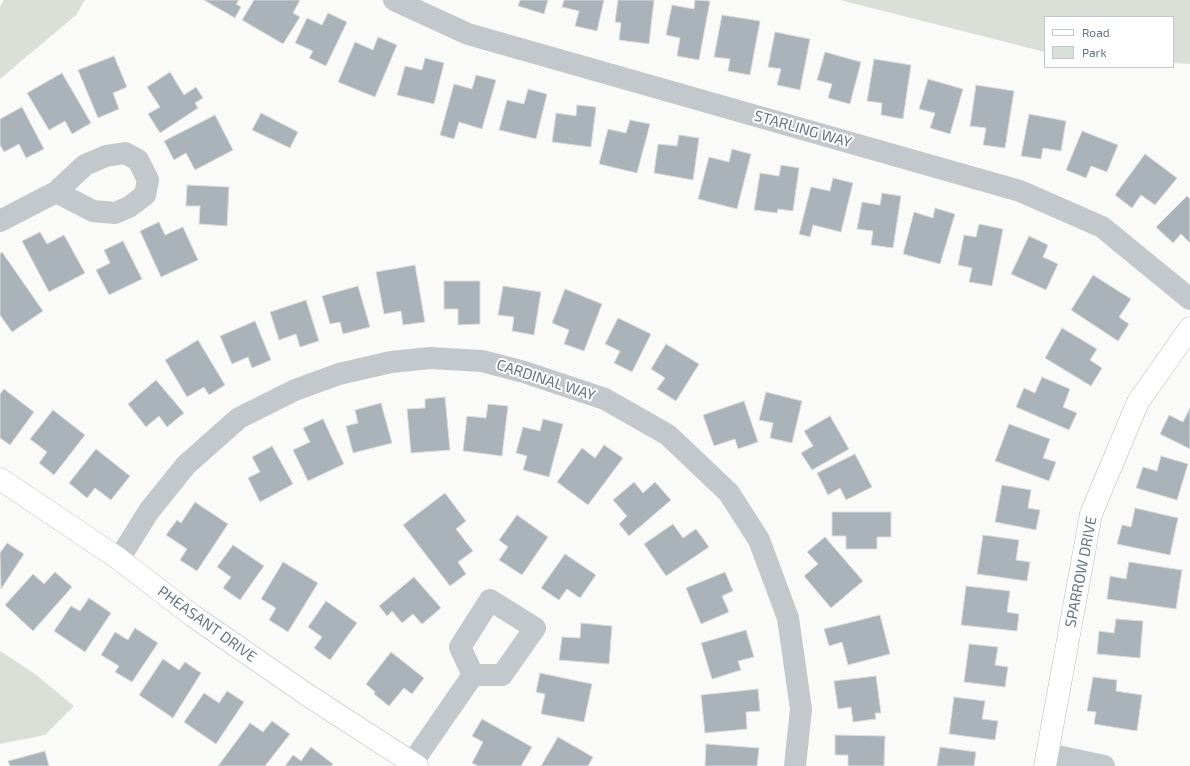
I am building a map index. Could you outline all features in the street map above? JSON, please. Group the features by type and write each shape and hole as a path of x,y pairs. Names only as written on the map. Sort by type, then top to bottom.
{"street":[{"name":"STARLING WAY","path":"394,0 468,34 1020,191 1102,227 1190,299"},
{"path":"0,221 12,213 56,192"},
{"name":"SPARROW DRIVE","path":"1046,760 1091,514 1138,402 1190,328"},
{"name":"CARDINAL WAY","path":"119,559 149,511 186,465 239,418 295,390 339,374 391,362 430,358 482,361 524,372 605,399 668,435 729,493 759,540 788,618 801,710 795,766"},
{"name":"PHEASANT DRIVE","path":"0,478 119,559 200,620 309,696 414,765"},
{"path":"414,765 473,675"},
{"path":"1046,760 1104,766"}],"green space":[{"path":"4,0 85,0 76,15 0,79 0,6"},
{"path":"840,0 1190,0 1190,64 1174,63 1174,16 1044,16 1044,52"},
{"path":"0,651 35,674 74,706 45,735 0,744"}],"building":[{"path":"204,0 239,0 236,4 241,7 235,18"},
{"path":"254,0 300,0 293,13 300,17 283,44 242,20"},
{"path":"520,0 548,0 544,14 518,6"},
{"path":"564,0 604,0 597,31 575,26 579,11 562,7"},
{"path":"618,0 654,0 649,44 619,40 621,23 615,22"},
{"path":"695,0 710,1 699,60 677,56 680,38 666,35 672,5 694,9"},
{"path":"328,13 347,22 326,66 309,58 313,51 295,43 307,18 322,25"},
{"path":"722,15 760,21 750,75 728,71 730,59 714,57"},
{"path":"775,32 810,39 800,90 777,85 781,69 768,67"},
{"path":"378,37 397,45 375,97 338,82 355,42 373,50"},
{"path":"825,52 861,62 850,104 828,98 832,84 817,80"},
{"path":"114,56 127,87 113,93 119,109 98,118 78,70"},
{"path":"425,58 444,63 434,104 397,95 405,66 422,70"},
{"path":"874,59 911,65 903,119 881,115 882,103 867,101"},
{"path":"170,72 184,95 196,87 203,98 195,103 198,108 160,133 148,114 160,107 147,87"},
{"path":"62,73 91,123 72,134 65,121 49,130 27,93"},
{"path":"476,75 496,80 482,129 459,122 454,139 440,135 454,84 472,89"},
{"path":"928,79 963,89 950,134 930,128 935,113 919,109"},
{"path":"976,85 1014,91 1005,148 983,145 986,128 970,126"},
{"path":"528,89 547,94 536,139 499,130 507,100 524,104"},
{"path":"577,105 596,107 591,147 552,142 556,113 576,116"},
{"path":"22,107 44,149 26,158 19,144 4,152 0,145 0,119"},
{"path":"261,113 298,132 290,148 252,130"},
{"path":"1029,114 1066,121 1061,151 1043,148 1041,159 1021,156"},
{"path":"215,115 233,150 195,170 186,153 174,160 164,141"},
{"path":"630,120 650,124 637,173 599,164 608,129 626,133"},
{"path":"1082,131 1118,145 1107,172 1091,166 1086,178 1066,170"},
{"path":"679,135 699,138 693,180 654,173 658,144 677,146"},
{"path":"732,149 751,154 737,209 698,199 709,157 729,162"},
{"path":"1145,154 1177,178 1155,205 1141,195 1132,208 1115,195"},
{"path":"781,165 799,168 793,211 778,209 777,213 754,210 760,173 779,176"},
{"path":"833,178 853,183 841,232 813,225 810,237 799,234 811,187 830,191"},
{"path":"187,185 229,187 227,226 199,224 200,206 186,206"},
{"path":"882,193 901,196 893,248 871,245 873,231 857,229 862,202 880,205"},
{"path":"1187,196 1190,199 1190,243 1181,234 1173,243 1156,227"},
{"path":"935,208 955,214 940,264 903,254 914,212 933,218"},
{"path":"159,222 165,235 183,227 198,260 161,277 140,231"},
{"path":"979,224 1003,229 992,286 969,282 972,268 958,265 964,235 976,237"},
{"path":"40,232 47,244 64,235 85,273 49,292 22,241"},
{"path":"1029,236 1048,245 1043,257 1058,264 1046,290 1011,274"},
{"path":"123,241 142,279 109,295 96,270 110,263 104,250"},
{"path":"2,252 43,311 12,332 0,315 0,254"},
{"path":"415,265 425,322 403,325 401,311 384,314 376,272"},
{"path":"1093,275 1131,299 1119,317 1129,324 1118,341 1071,310"},
{"path":"444,281 480,281 480,324 458,325 458,309 444,309"},
{"path":"358,286 370,327 343,334 340,322 330,324 322,296"},
{"path":"503,286 541,292 534,335 512,331 514,317 498,315"},
{"path":"565,289 602,304 584,351 564,344 569,330 552,323"},
{"path":"306,300 319,341 300,347 296,334 279,340 270,312"},
{"path":"618,318 651,334 632,372 614,363 620,351 605,344"},
{"path":"255,321 271,360 252,368 248,357 232,364 220,336"},
{"path":"1062,328 1097,349 1090,360 1102,368 1091,386 1045,358"},
{"path":"198,340 225,385 209,395 204,387 187,397 165,360"},
{"path":"666,344 699,364 676,401 657,389 665,378 651,369"},
{"path":"1042,377 1070,389 1063,407 1077,413 1069,430 1016,407 1024,388 1035,393"},
{"path":"156,380 184,413 167,427 159,416 146,427 128,404"},
{"path":"4,389 34,412 10,445 0,438 0,394"},
{"path":"766,392 802,401 792,443 770,438 773,423 759,420"},
{"path":"445,397 450,450 411,453 407,409 425,408 425,399"},
{"path":"744,401 758,442 738,449 735,439 714,446 703,415"},
{"path":"381,403 392,443 353,453 346,426 358,423 355,410"},
{"path":"488,404 508,406 502,456 463,451 467,416 486,418"},
{"path":"1190,408 1190,449 1160,434 1169,415 1183,422"},
{"path":"53,410 85,435 54,475 39,463 47,452 30,439"},
{"path":"830,416 849,449 812,470 801,453 813,446 804,431"},
{"path":"323,419 344,464 308,481 293,450 310,442 303,428"},
{"path":"543,419 563,424 549,477 523,470 527,456 516,453 523,427 540,431"},
{"path":"1009,424 1050,439 1043,458 1056,462 1049,481 995,461"},
{"path":"604,445 623,458 588,505 557,482 582,448 595,458"},
{"path":"272,446 293,484 260,502 248,478 260,472 252,457"},
{"path":"96,449 130,476 111,500 95,488 87,498 69,483"},
{"path":"855,454 872,487 846,500 840,488 828,495 817,473"},
{"path":"1161,456 1188,464 1177,500 1136,488 1143,467 1157,471"},
{"path":"634,482 643,493 655,482 671,500 629,536 619,524 627,516 613,500"},
{"path":"1002,485 1031,490 1028,508 1040,510 1036,530 995,522"},
{"path":"445,493 466,521 456,529 473,551 458,562 466,574 450,586 403,525"},
{"path":"195,502 228,524 197,571 180,560 187,549 166,535 177,520 181,523"},
{"path":"1135,508 1178,518 1170,555 1117,544 1122,525 1131,527"},
{"path":"832,512 891,512 891,537 877,537 877,549 846,549 846,536 832,536"},
{"path":"517,515 548,537 522,575 499,560 508,547 499,540"},
{"path":"673,524 683,538 696,529 709,547 666,576 644,544"},
{"path":"983,535 1019,540 1016,560 1030,562 1027,581 977,574"},
{"path":"825,537 863,581 831,608 804,576 818,564 807,552"},
{"path":"7,543 24,554 1,589 0,553"},
{"path":"233,545 264,566 240,600 223,588 231,577 217,567"},
{"path":"565,554 596,575 580,598 567,589 559,600 541,588"},
{"path":"283,562 318,583 288,632 269,620 276,608 261,599"},
{"path":"1129,562 1182,570 1176,609 1107,599 1110,576 1126,579"},
{"path":"55,572 72,587 33,631 5,605 33,574 44,584"},
{"path":"725,572 733,591 722,596 729,612 701,624 686,588"},
{"path":"414,577 441,608 422,624 413,614 402,623 392,611 387,616 379,606"},
{"path":"966,586 1010,591 1007,612 1019,614 1017,631 961,625"},
{"path":"89,598 111,613 85,652 54,631 71,606 80,611"},
{"path":"326,601 357,623 330,660 314,648 322,637 308,627"},
{"path":"880,615 890,654 848,665 842,642 829,646 824,629"},
{"path":"1116,619 1143,621 1140,658 1097,654 1099,631 1114,633"},
{"path":"581,623 612,626 609,664 559,660 562,637 580,638"},
{"path":"135,628 158,643 132,682 115,672 119,666 101,655 115,632 128,640"},
{"path":"746,630 754,657 738,661 741,670 712,679 701,643"},
{"path":"969,644 998,647 995,665 1008,667 1005,687 964,682"},
{"path":"391,652 424,678 412,694 404,688 389,706 374,694 375,692 366,684"},
{"path":"163,659 179,670 185,662 201,673 173,718 139,695"},
{"path":"540,673 592,684 584,722 541,714 545,694 536,692"},
{"path":"876,676 881,713 875,713 876,719 853,722 851,707 838,709 834,681"},
{"path":"1093,677 1117,680 1116,691 1142,695 1137,731 1094,724 1096,712 1087,711"},
{"path":"758,689 760,711 746,712 747,729 705,733 701,695"},
{"path":"227,691 244,702 216,744 184,722 204,693 219,703"},
{"path":"954,697 985,701 982,719 998,721 995,740 949,734"},
{"path":"482,719 532,747 521,766 478,766 472,763 483,742 472,736"},
{"path":"272,721 290,734 265,766 218,766 250,723 263,732"},
{"path":"835,735 885,736 884,766 848,766 848,755 835,755"},
{"path":"558,737 593,757 588,766 541,766"},
{"path":"706,744 759,748 757,766 705,766"},
{"path":"311,747 333,764 331,766 285,766 293,755 301,761"},
{"path":"940,747 976,752 974,766 937,766"},
{"path":"45,751 49,766 10,766 8,761"}]}
